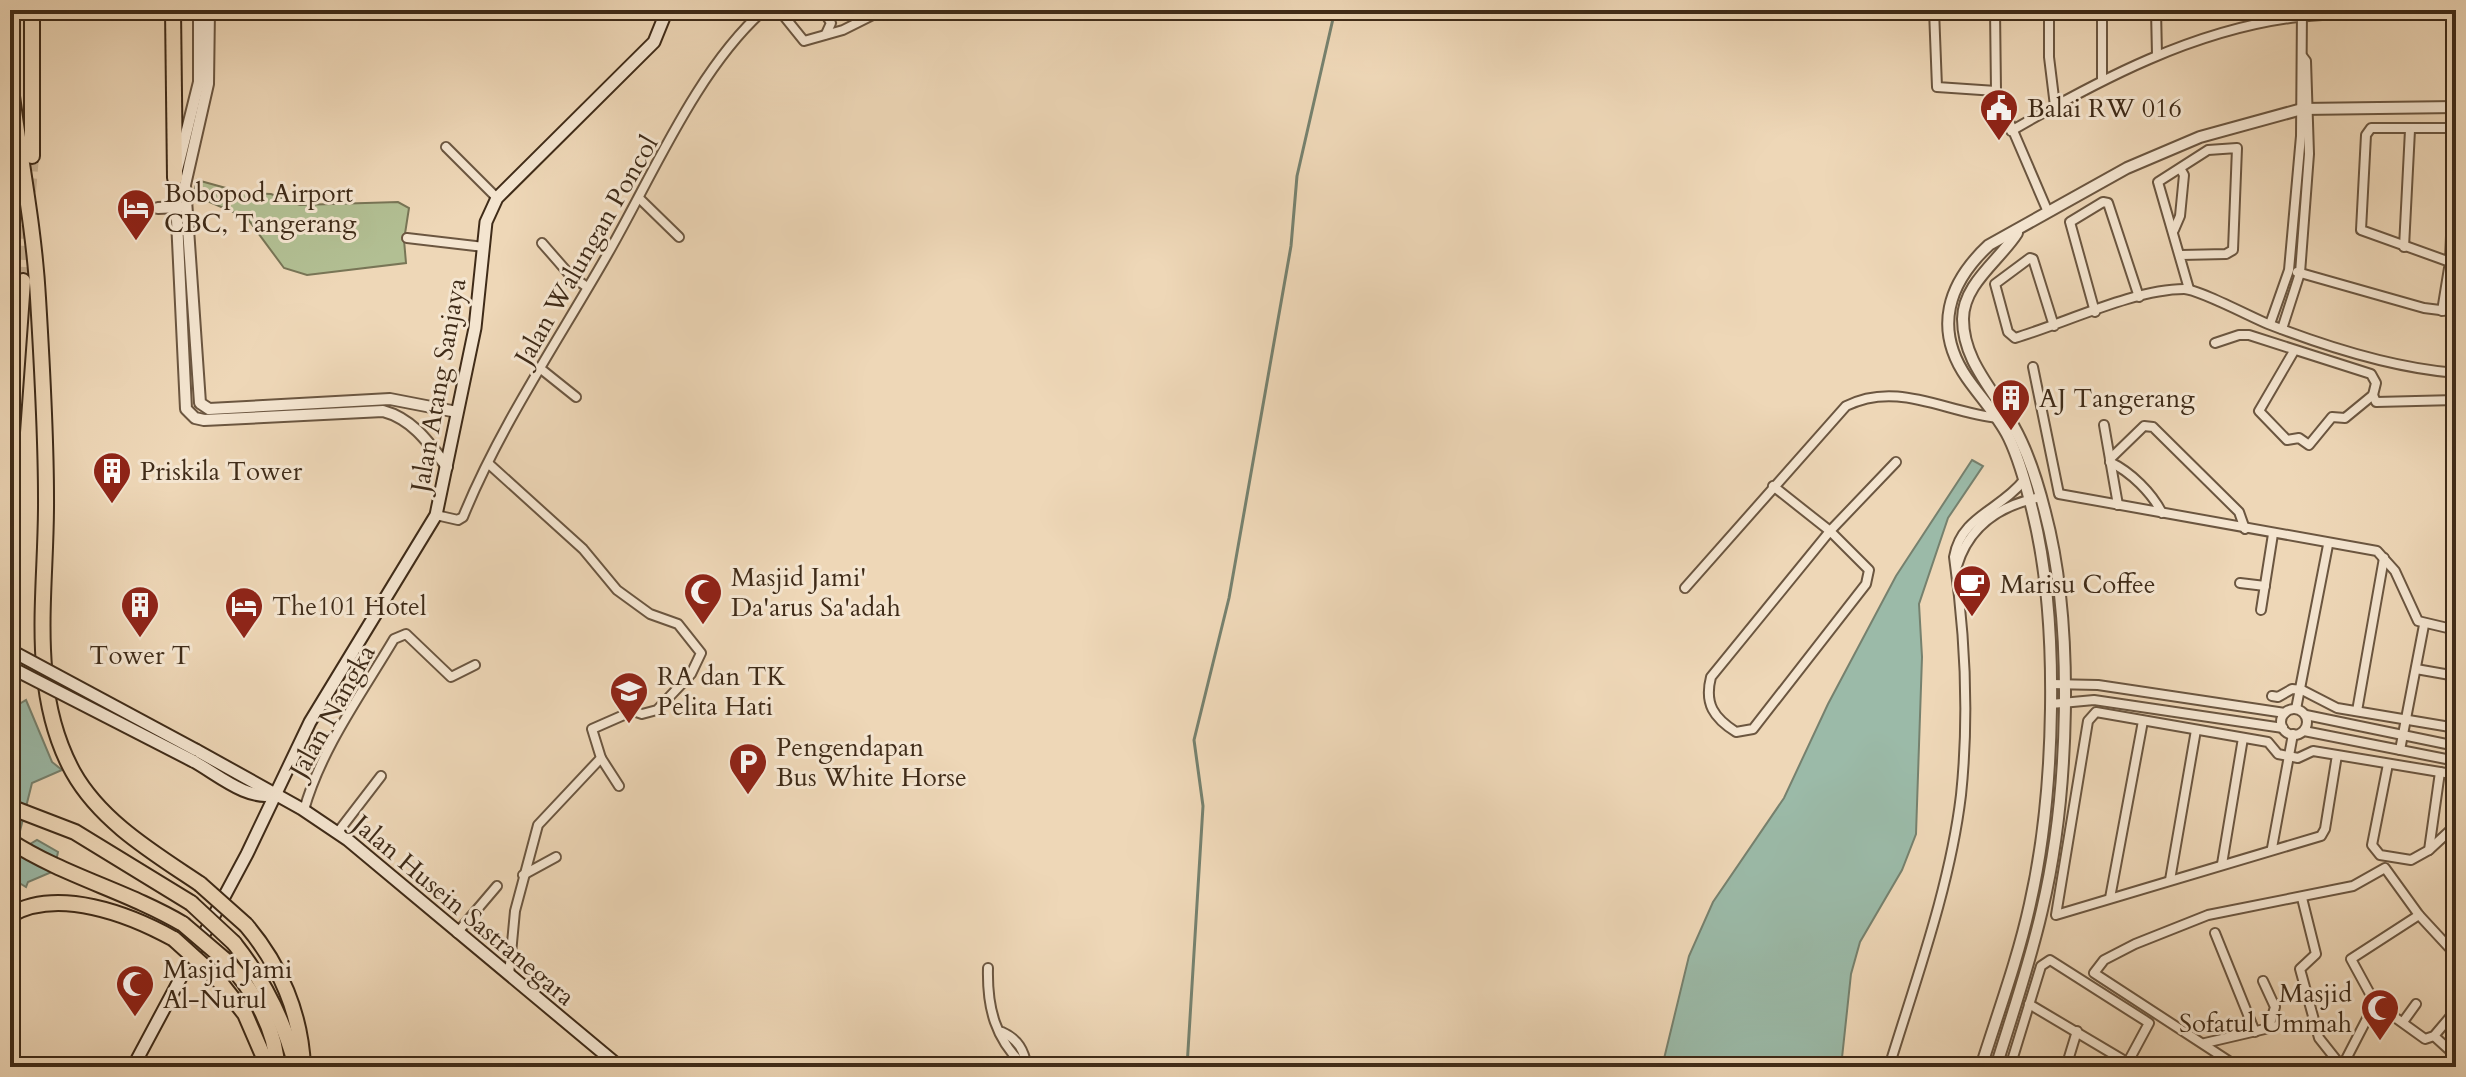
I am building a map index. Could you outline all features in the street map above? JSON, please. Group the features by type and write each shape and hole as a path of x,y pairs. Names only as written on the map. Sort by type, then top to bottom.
{"highway":[{"path":"32,10 32,156"},
{"path":"173,10 175,178"},
{"path":"10,81 38,295 46,497 43,649 49,708 73,772 90,797 121,828 200,884 246,925 279,974 292,1004 302,1042 303,1067"},
{"path":"10,512 12,432 23,281"},
{"path":"10,397 12,432"},
{"path":"10,807 53,821 191,903 234,943 259,977 278,1012 296,1067"},
{"path":"10,841 54,866 123,894 183,924 239,974 259,1006 277,1054 277,1067"},
{"path":"10,915 25,906 41,904 84,907 129,918 174,939 216,977 245,1014 268,1067"}],"main road":[{"name":"Jalan Atang Sanjaya","path":"275,794 350,652 421,545 436,515 475,328 486,222 497,198 654,42 667,10"},
{"name":"Jalan Husein Sastranegara","path":"10,650 195,756 251,793 263,798 275,794"},
{"name":"Jalan Husein Sastranegara","path":"10,667 255,783 338,832 620,1067"},
{"path":"255,783 270,782 285,772"},
{"path":"285,772 285,789 299,808"},
{"path":"133,1067 275,794"},
{"path":"262,823 280,808 299,808"}],"street":[{"path":"199,10 199,82 175,178 197,395 202,406 209,409 390,399 457,412"},
{"path":"209,10 210,69 180,207 185,402 192,416 204,420 383,411 401,418 419,431 447,467"},
{"name":"Jalan Walungan Poncol","path":"436,515 454,519 489,464 721,55 764,10"},
{"path":"779,10 801,40 826,34 883,10"},
{"path":"823,10 831,23 826,34"},
{"path":"1934,10 1937,87 1996,91"},
{"path":"1995,10 1996,91 2048,212"},
{"path":"2049,10 2049,57 2055,106"},
{"path":"2102,10 2102,80"},
{"path":"2156,10 2157,55"},
{"path":"2011,131 2102,80 2157,55 2234,31 2302,13 2453,13"},
{"path":"2282,329 2300,273 2306,61 2303,57 2302,13"},
{"path":"1996,1067 2043,907 2056,816 2065,702 2062,612 2022,442 1954,356 1948,312 1955,286 1973,259 1989,245 2127,168 2200,137 2305,109 2456,107"},
{"path":"2442,311 2450,262 2455,132 2450,128 2367,130 2360,226 2364,234 2450,262"},
{"path":"2404,247 2410,130"},
{"path":"446,147 497,198"},
{"path":"2181,255 2226,254 2233,250 2239,150 2208,150 2158,182 2189,289"},
{"path":"2270,324 2289,270 2304,154"},
{"path":"2174,230 2180,216 2184,175 2181,170"},
{"path":"639,198 679,237"},
{"path":"2095,312 2070,222 2106,201 2139,297"},
{"path":"158,208 180,207"},
{"path":"1981,1067 2031,904 2043,815 2051,704 2046,599 2035,498 2024,480 2002,417 1969,353 1963,319 1976,282 2018,231"},
{"path":"407,238 484,247"},
{"path":"542,243 584,285"},
{"path":"2054,326 2032,257 1995,284 2011,336 2015,338 2054,326 2161,290 2189,289 2282,329 2418,369 2456,373"},
{"path":"2289,270 2442,311 2456,312"},
{"path":"2215,343 2249,335 2371,374 2376,383 2373,395 2345,418 2332,417 2312,444 2299,438 2287,440 2259,411 2294,351"},
{"path":"2033,367 2059,494 2328,545 2377,551 2395,571 2418,621 2424,625 2456,630"},
{"path":"541,369 576,397"},
{"path":"2373,395 2376,402 2403,404 2456,400"},
{"path":"1685,588 1832,418 1866,396 1910,397 2002,417"},
{"path":"2104,425 2118,505"},
{"path":"2110,460 2144,426 2153,427 2239,512 2245,529"},
{"path":"2110,460 2131,476 2162,513"},
{"path":"1773,486 1830,531 1869,570 1866,584 1753,729 1736,732 1710,709 1707,694 1711,677 1830,531 1896,462"},
{"path":"489,464 583,549 617,590 650,614 678,624 699,650 699,661 657,710 642,714 633,711 594,727 592,736 601,758 619,786"},
{"path":"1889,1067 1936,909 1961,796 1965,695 1956,543 1980,514 2014,493 2024,480"},
{"path":"1956,571 1969,535 1981,523 2004,509 2035,498"},
{"path":"2261,610 2273,534"},
{"path":"2296,709 2328,545"},
{"path":"2357,711 2384,558"},
{"path":"2240,583 2265,586"},
{"path":"2400,750 2424,625"},
{"name":"Jalan Nangka","path":"299,808 394,639 406,634 451,677 475,665"},
{"path":"2416,669 2456,676"},
{"path":"2051,684 2098,685 2285,713 2296,709"},
{"path":"2272,696 2283,696 2292,689 2302,690 2321,702 2357,711 2456,728"},
{"path":"2051,704 2094,700 2283,728 2293,734 2304,731 2456,761"},
{"path":"2296,709 2306,715 2456,746"},
{"path":"2337,755 2322,834 2056,915 2088,721 2096,712 2268,742 2278,754 2298,758 2312,751 2337,755 2388,764 2456,775"},
{"path":"2283,728 2285,713"},
{"path":"2304,731 2306,715"},
{"path":"2110,898 2143,721"},
{"path":"2170,880 2196,730"},
{"path":"2272,848 2293,734"},
{"path":"2222,864 2243,738"},
{"path":"509,975 515,911 539,822 601,758"},
{"path":"2388,764 2372,845 2374,851 2411,860 2429,850 2456,825"},
{"path":"2429,850 2440,772"},
{"path":"338,832 381,776"},
{"path":"523,875 556,857"},
{"path":"2238,1067 2094,973 2104,960 2135,944 2208,915 2353,886 2385,868 2419,915 2456,955"},
{"path":"457,933 497,886"},
{"path":"2302,898 2316,954 2300,969 2319,1038 2342,1067 2375,1003"},
{"path":"2419,915 2351,959 2375,1003 2425,1039 2434,1036 2456,1010"},
{"path":"2215,933 2255,1032"},
{"path":"2010,1067 2029,1004 2041,966 2050,960 2149,1023 2127,1064 2029,1004"},
{"path":"988,968 987,1003 1002,1032 1013,1037 1025,1053 1026,1067"},
{"path":"2263,981 2275,1007 2269,1027"},
{"path":"2403,1022 2416,1004"},
{"path":"2205,1043 2282,1025"},
{"path":"2066,1067 2077,1031"},
{"path":"2434,1036 2456,1056"}],"shaded area":[{"path":"197,180 244,193 271,194 300,205 398,202 409,208 404,240 406,263 307,275 284,268 247,218 193,195"},
{"path":"1972,460 1983,466 1948,518 1919,604 1922,657 1916,834 1902,870 1860,942 1851,974 1841,1067 1662,1067 1689,956 1713,902 1784,798 1828,704 1896,576"},
{"path":"26,700 52,762 62,770 32,783 18,839 25,847 37,840 58,852 54,871 28,882 26,887 21,884 10,888 10,740 16,706"}],"waterway":[{"path":"1187,1067 1203,806 1194,740 1229,598 1291,246 1297,176 1335,10"}],"tunnel":[{"path":"29,192 32,156"},
{"path":"23,281 27,225"}],"place":[{"name":"Balai RW 016","path":"1999,142"},
{"name":"Bobopod Airport CBC, Tangerang","path":"136,242"},
{"name":"AJ Tangerang","path":"2011,432"},
{"name":"Priskila Tower","path":"112,505"},
{"name":"Marisu Coffee","path":"1972,618"},
{"name":"Masjid Jami' Da'arus Sa'adah","path":"703,626"},
{"name":"Tower T","path":"140,639"},
{"name":"The101 Hotel","path":"244,640"},
{"name":"RA dan TK Pelita Hati","path":"629,725"},
{"name":"Pengendapan Bus White Horse","path":"748,796"},
{"name":"Masjid Jami Al-Nurul","path":"135,1018"},
{"name":"Masjid Sofatul Ummah","path":"2380,1042"}]}
